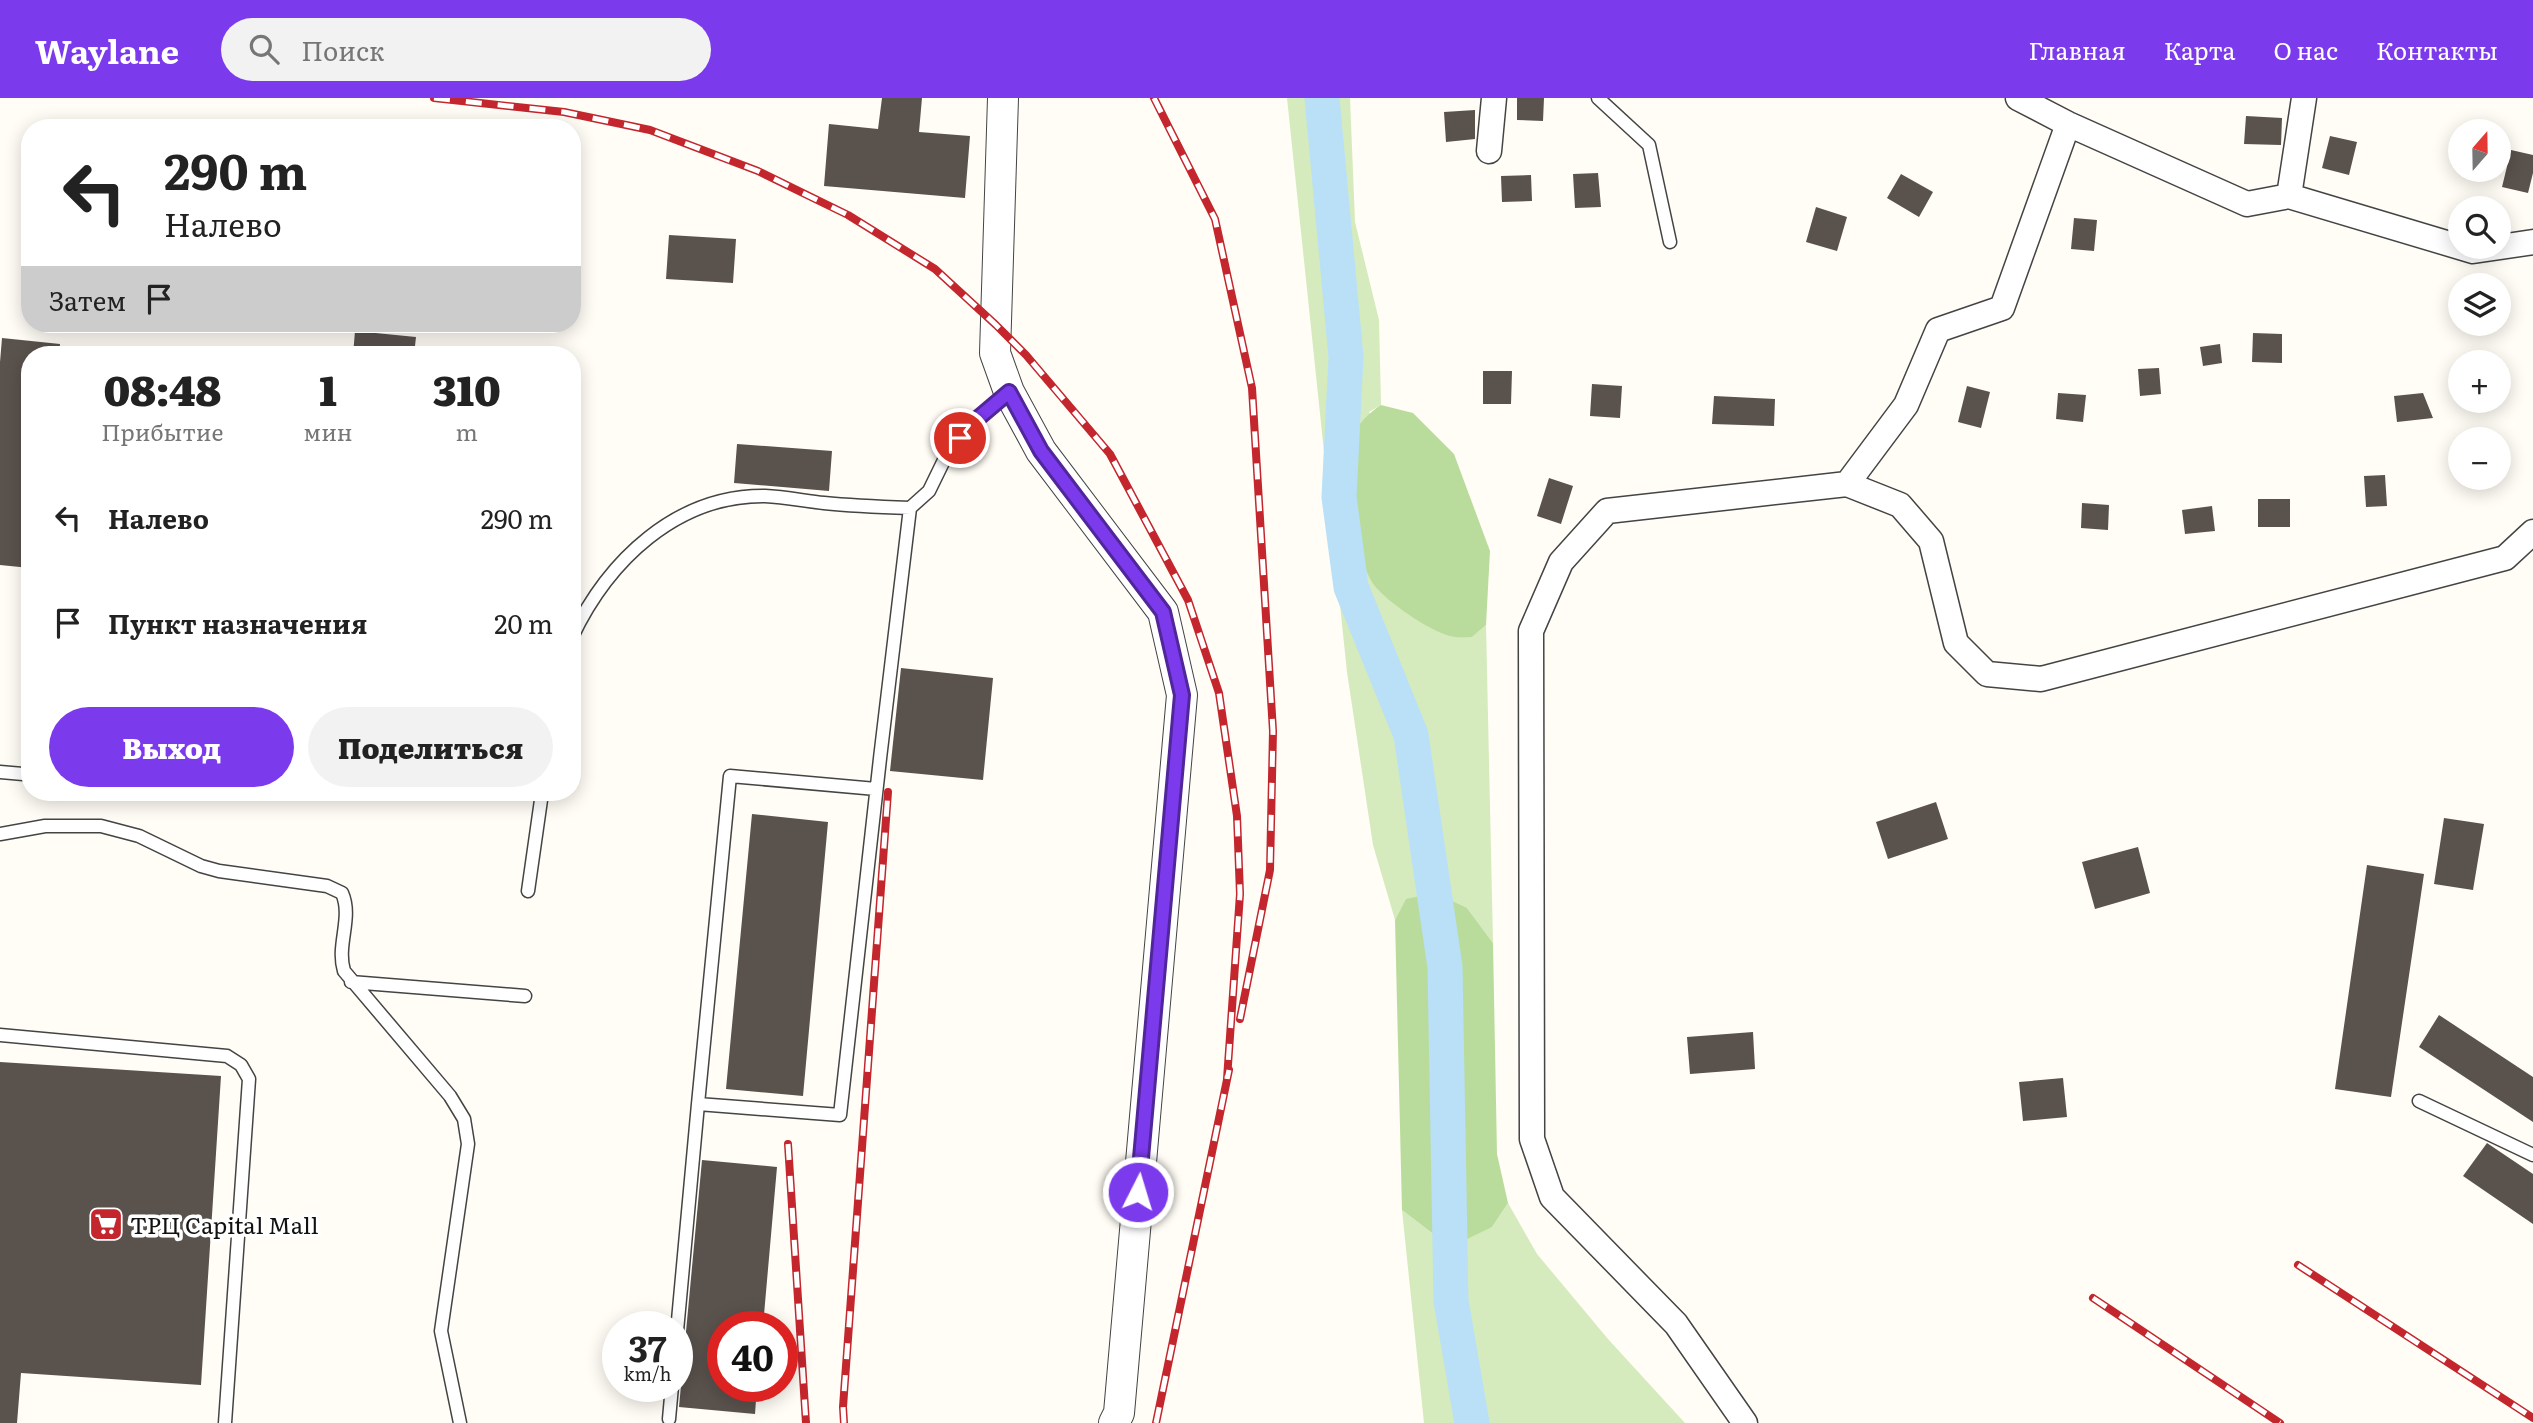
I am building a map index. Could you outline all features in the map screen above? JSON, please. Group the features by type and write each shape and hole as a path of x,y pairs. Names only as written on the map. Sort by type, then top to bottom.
{"street":[{"path":"1003,98 995,353 1009,392 1041,451 1163,612 1182,695 1119,1413 1114,1423"},
{"path":"1489,151 1494,98"},
{"path":"2018,98 2068,124 2247,204 2289,197 2473,251 2533,242"},
{"path":"2289,197 2304,98"},
{"path":"1847,484 1906,405 1938,330 2002,308 2068,124"},
{"path":"1745,1423 1676,1324 1552,1197 1532,1139 1531,631 1561,562 1607,511 1847,484 1900,505 1931,541 1955,643 1987,674 2041,679 2505,558 2530,537"}],"lane":[{"path":"1598,98 1649,145 1670,242"},
{"path":"698,1104 840,1115 910,508 929,491 949,450 970,425 1009,392"},
{"path":"581,621 603,583 642,544 675,519 707,504 764,496 864,507 910,508"},
{"path":"0,772 21,774"},
{"path":"679,1311 730,776 876,789"},
{"path":"528,891 541,801"},
{"path":"0,834 45,826 101,826 139,836 201,866 219,871 327,886 342,893 347,905 340,958 344,971 450,1096 464,1119 468,1144 441,1331 460,1423"},
{"path":"351,982 525,996"},
{"path":"0,1035 227,1056 241,1065 249,1079 225,1423"},
{"path":"2420,1101 2533,1155"},
{"path":"669,1419 671,1402"}],"green space":[{"path":"1287,98 1350,98 1355,222 1379,320 1381,405 1369,412 1472,637 1486,625 1493,943 1467,908 1406,900 1395,920 1373,845 1347,672"},
{"path":"1381,405 1413,413 1454,454 1490,551 1486,625 1472,637 1450,636 1421,622 1380,592 1367,572 1353,513 1351,452 1353,437 1358,428 1368,415"},
{"path":"1435,893 1467,908 1493,943 1497,1154 1508,1203 1492,1227 1465,1240 1440,1239 1402,1210 1395,920 1406,899"},
{"path":"1508,1203 1537,1254 1608,1339 1685,1423 1424,1423 1402,1210 1440,1239 1492,1227"}],"building":[{"path":"882,98 922,98 919,132 970,136 965,198 824,186 829,124 878,129"},
{"path":"1517,98 1544,98 1543,121 1517,120"},
{"path":"1475,110 1475,139 1446,142 1444,112"},
{"path":"2246,116 2282,118 2281,145 2244,144"},
{"path":"2330,136 2357,142 2349,175 2322,168"},
{"path":"2511,150 2533,155 2533,173 2528,193 2502,187 2503,182 2511,182"},
{"path":"1598,173 1601,207 1575,208 1573,174"},
{"path":"1901,174 1933,192 1919,217 1887,198"},
{"path":"1531,175 1532,201 1502,202 1501,176"},
{"path":"1816,207 1847,217 1837,251 1806,242"},
{"path":"2074,218 2097,220 2094,251 2071,249"},
{"path":"669,235 736,239 733,283 666,279"},
{"path":"355,333 416,337 415,346 354,346"},
{"path":"2253,333 2282,334 2282,363 2252,362"},
{"path":"2,338 60,344 21,346 21,567 0,565"},
{"path":"2220,344 2222,363 2203,366 2200,347"},
{"path":"2159,368 2161,394 2140,396 2138,369"},
{"path":"1483,371 1512,371 1511,404 1483,404"},
{"path":"1592,384 1622,386 1620,418 1590,416"},
{"path":"1967,386 1990,392 1981,428 1958,422"},
{"path":"2058,393 2086,395 2083,422 2056,419"},
{"path":"2423,393 2433,418 2397,422 2394,396"},
{"path":"1714,396 1775,399 1774,426 1712,424"},
{"path":"737,444 832,451 829,491 734,483"},
{"path":"2385,475 2387,506 2366,507 2364,476"},
{"path":"1549,478 1573,486 1561,524 1537,516"},
{"path":"2258,499 2290,499 2290,527 2258,527"},
{"path":"2082,503 2109,505 2108,530 2081,528"},
{"path":"2212,506 2215,531 2185,534 2182,510"},
{"path":"901,668 993,678 983,780 890,771"},
{"path":"1936,802 1948,839 1888,859 1876,822"},
{"path":"752,814 828,822 803,1096 726,1089"},
{"path":"2444,818 2484,824 2473,890 2434,884"},
{"path":"2138,847 2150,893 2095,909 2082,862"},
{"path":"2367,865 2424,874 2391,1097 2335,1089"},
{"path":"2439,1015 2533,1077 2533,1122 2419,1047"},
{"path":"1753,1032 1755,1069 1690,1074 1687,1037"},
{"name":"ТРЦ Capital Mall","path":"0,1062 221,1076 201,1385 21,1373 17,1423 0,1423"},
{"path":"2063,1078 2067,1117 2023,1121 2019,1082"},
{"path":"2487,1143 2533,1174 2533,1224 2463,1176"},
{"path":"702,1160 777,1167 764,1311 707,1311 707,1402 756,1402 755,1414 679,1407 679,1402 693,1402 693,1311 688,1311"}],"waterway":[{"path":"1322,98 1346,357 1339,497 1351,587 1411,735 1445,967 1451,1301 1472,1423"}],"railway":[{"path":"434,98 564,112 650,130 758,171 848,215 935,269 1026,355 1110,454 1188,600 1219,693 1237,816 1240,894 1227,1079"},
{"path":"1154,98 1215,219 1252,388 1273,731 1270,870 1240,1019"},
{"path":"844,1423 843,1407 888,792"},
{"path":"1156,1423 1229,1070"},
{"path":"788,1144 806,1423"},
{"path":"2298,1265 2533,1418"},
{"path":"2093,1298 2280,1423"}],"place":[{"name":"ТРЦ Capital Mall","path":"106,1224"}],"route":[{"path":"960,438 970,425 1009,392 1041,451 1163,612 1182,695 1138,1192"}]}
